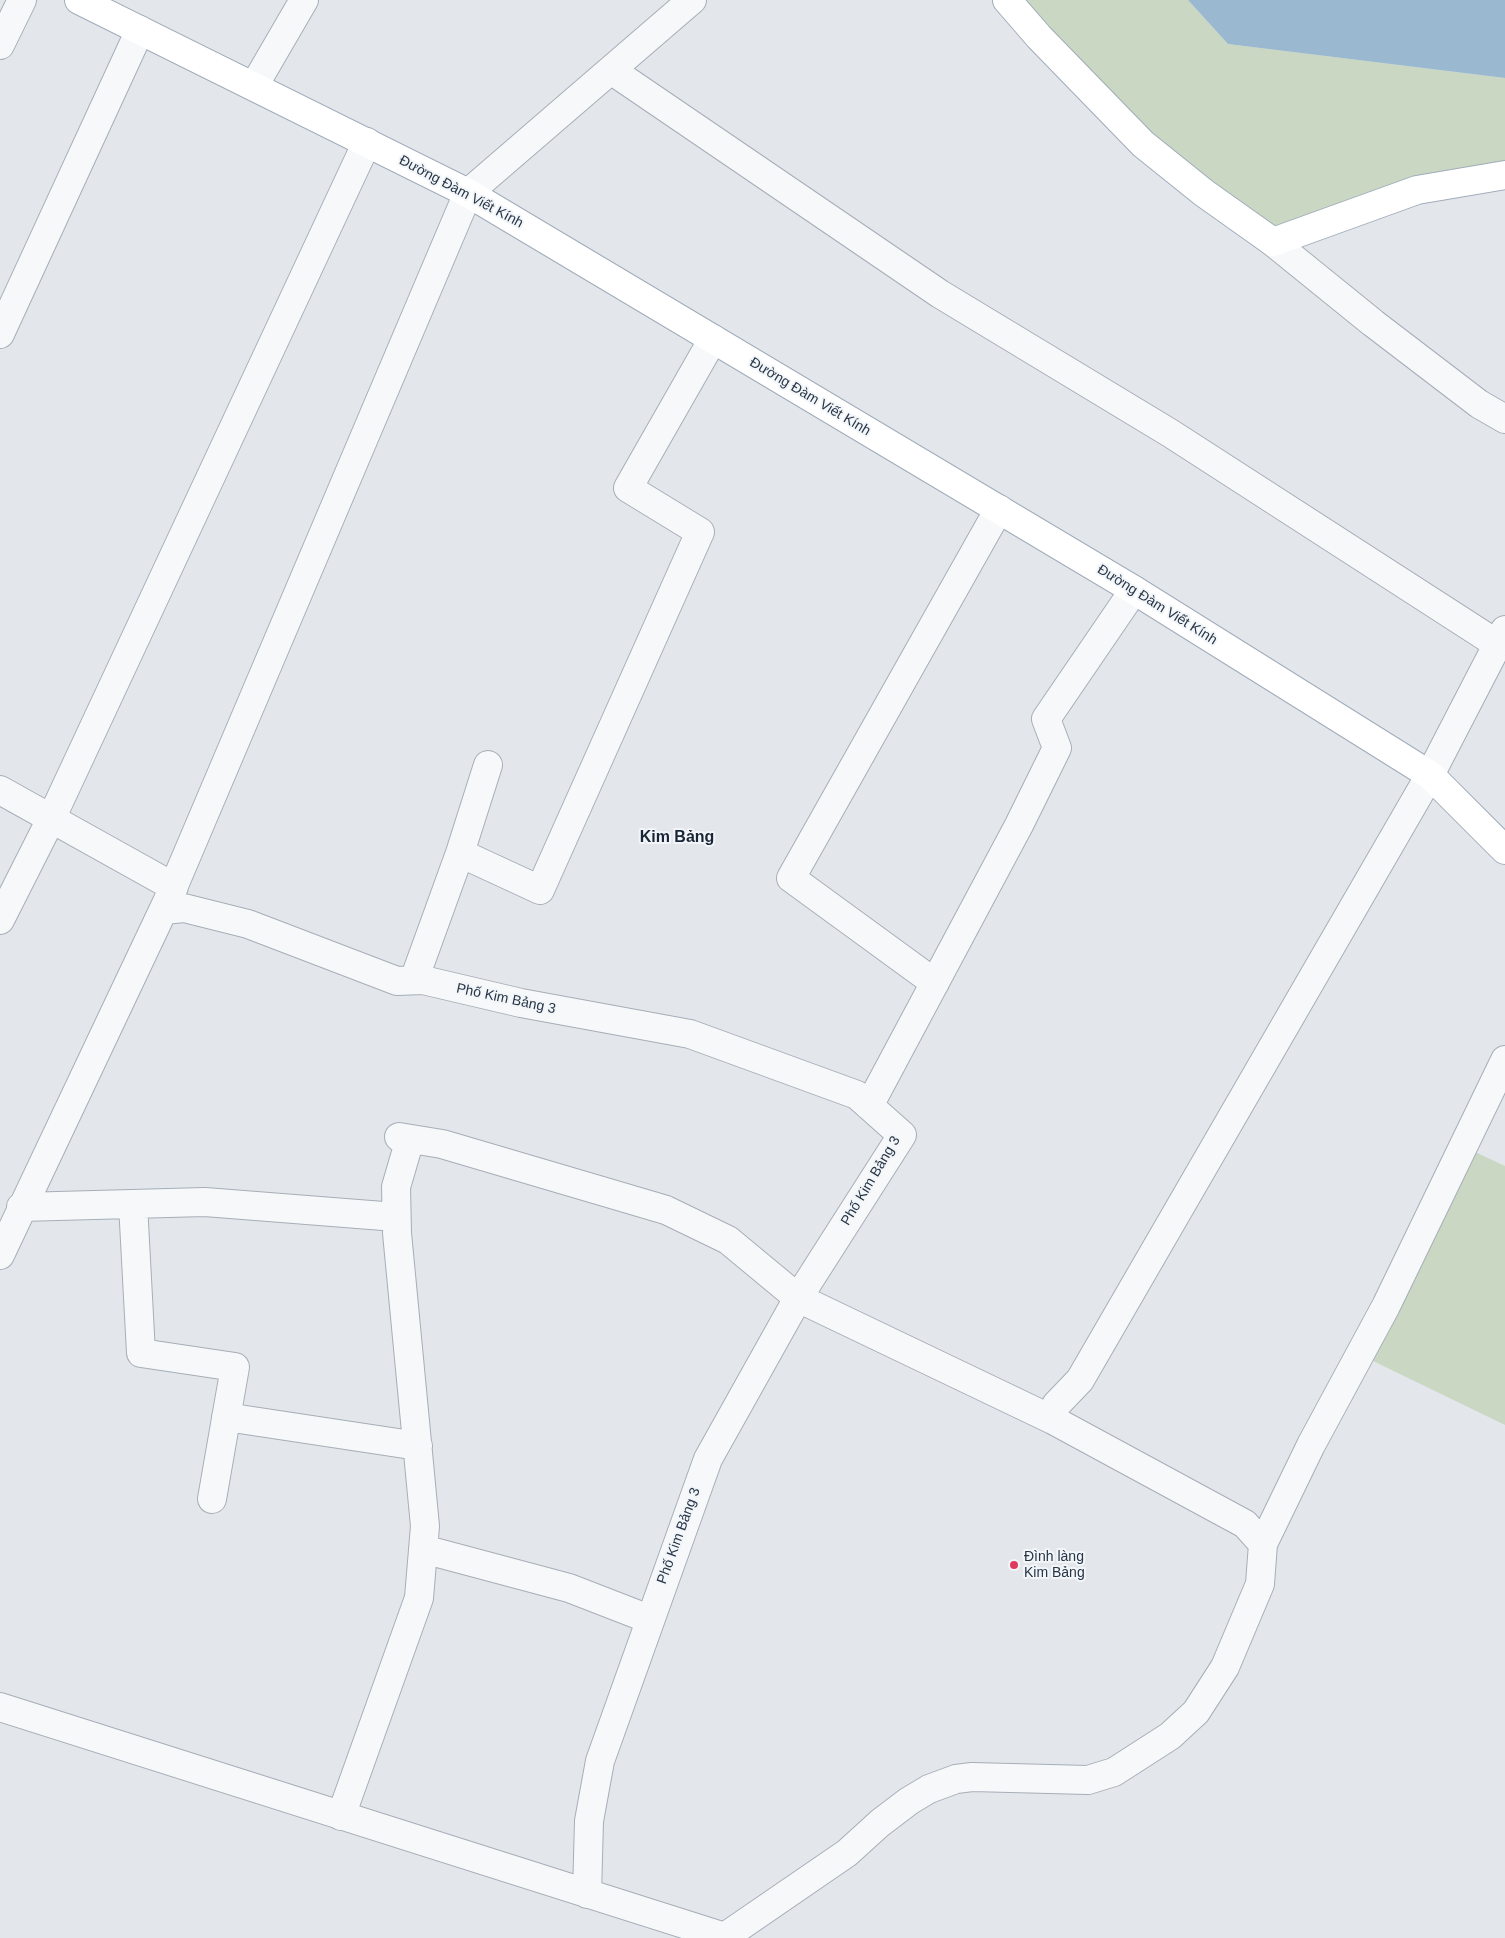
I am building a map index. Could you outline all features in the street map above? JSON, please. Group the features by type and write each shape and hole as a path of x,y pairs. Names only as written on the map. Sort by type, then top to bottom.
{"main road":[{"name":"Đường Đàm Viết Kính","path":"79,0 468,193 999,509 1134,590 1430,775 1505,850"},
{"path":"1007,0 1039,37 1143,144 1204,193 1273,242 1417,190 1505,175"}],"street":[{"path":"0,45 22,0"},
{"path":"254,86 304,0"},
{"path":"0,1255 21,1207 169,899 468,193 692,0"},
{"path":"0,334 140,30"},
{"path":"611,70 940,294 1501,637 1430,775 1080,1380 1056,1406 1053,1420"},
{"path":"0,920 51,818 366,142"},
{"path":"1273,242 1381,329 1479,404 1505,419"},
{"path":"460,853 540,890 700,532 628,488 713,339"},
{"path":"935,983 791,878 999,509"},
{"path":"869,1106 1019,825 1057,748 1046,719 1134,590"},
{"path":"414,980 460,853 488,765"},
{"path":"0,790 51,818 169,899"},
{"name":"Phố Kim Bảng 3","path":"169,899 184,908 248,924 397,982 422,980 521,1003 690,1034 857,1095 902,1135 798,1298 708,1459 649,1619 600,1761 589,1821 587,1894"},
{"path":"0,1707 724,1938 847,1853 880,1822 929,1789 956,1779 972,1777 1088,1780 1114,1772 1170,1736 1196,1712 1225,1666 1260,1584 1263,1544 1311,1445 1386,1306 1505,1060"},
{"path":"341,1816 419,1598 425,1526 396,1217 396,1188 405,1138 442,1144 666,1210 728,1240 798,1298 1053,1420 1245,1524 1263,1544"},
{"path":"21,1207 205,1202 396,1217"},
{"path":"133,1204 141,1353 235,1367 212,1499"},
{"path":"226,1417 418,1446"},
{"path":"423,1549 569,1588 649,1619"}],"green space":[{"path":"1007,0 1188,0 1228,44 1505,78 1505,175 1273,242 1204,193"},
{"path":"1473,1151 1505,1166 1505,1425 1371,1360"}],"water":[{"path":"1188,0 1505,0 1505,78 1228,44"}],"place":[{"name":"Đình làng Kim Bảng","path":"1014,1565"}],"district":[{"name":"Kim Bảng","path":"677,838"}]}
